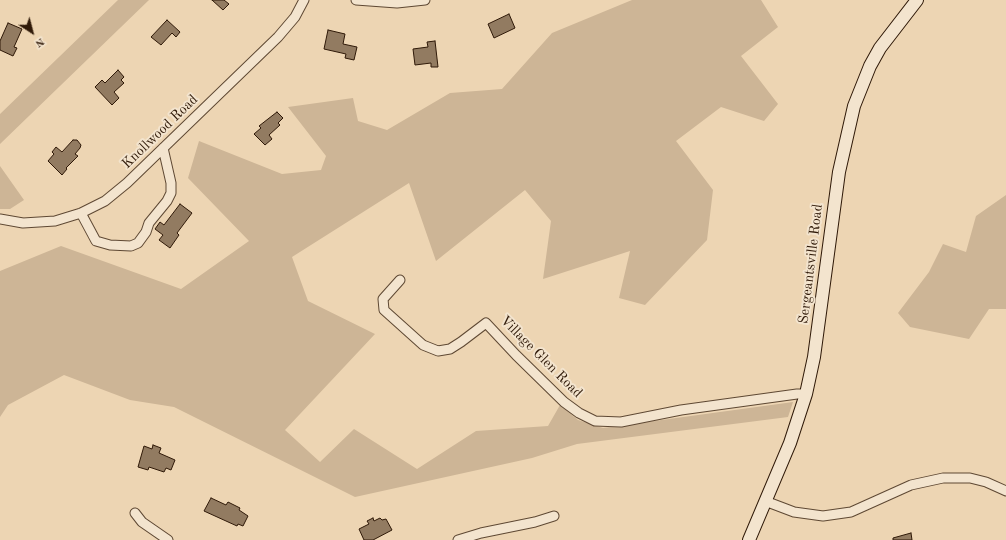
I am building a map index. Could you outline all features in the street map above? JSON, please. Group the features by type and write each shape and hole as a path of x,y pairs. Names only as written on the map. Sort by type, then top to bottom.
{"main road":[{"name":"Sergeantsville Road","path":"749,540 796,426 806,394 815,351 839,172 854,106 870,66 880,48 917,0"}],"street":[{"name":"Knollwood Road","path":"0,219 23,223 44,222 81,213 105,201 278,38 295,17 304,0"},
{"path":"356,0 397,3 425,0"},
{"path":"81,213 96,241 110,245 131,246 138,243 146,232 149,222 167,201 171,193 172,183 163,148"},
{"name":"Village Glen Road","path":"400,280 383,298 384,310 423,345 438,351 450,349 486,323 564,402 579,413 595,421 621,422 680,410 806,394"},
{"path":"765,501 794,512 823,516 852,512 911,485 943,478 986,482 1006,491"},
{"path":"135,513 142,522 168,540"},
{"path":"458,540 481,533 535,522 554,516"}],"shaded area":[{"path":"118,0 149,0 0,144 0,114"},
{"path":"632,0 761,0 778,27 741,56 778,104 764,121 721,107 676,141 713,190 707,240 645,305 619,298 630,251 543,279 551,221 525,190 436,261 409,183 292,257 308,301 375,334 285,430 320,462 354,429 417,469 476,431 548,426 560,405 578,420 603,428 793,402 788,417 577,444 532,458 355,497 174,407 130,400 64,375 8,405 0,417 0,271 61,246 181,289 249,241 188,178 199,141 282,174 321,170 326,156 288,107 353,98 358,121 387,130 450,93 502,89 552,33"},
{"path":"0,166 24,200 10,209 0,209"},
{"path":"1006,195 1006,309 989,309 969,339 910,327 898,313 929,272 943,244 966,252 976,216"}],"building":[{"path":"212,0 224,0 229,4 223,10"},
{"path":"509,14 515,28 494,38 488,24"},
{"path":"167,20 180,32 176,37 172,33 161,45 151,37"},
{"path":"8,23 22,29 14,47 17,48 13,56 0,50 0,41"},
{"path":"328,30 345,34 343,44 357,47 354,60 345,58 346,54 324,49"},
{"path":"435,41 438,67 431,67 431,63 415,65 413,49 428,47 427,42"},
{"path":"118,70 124,77 121,80 124,83 114,92 119,98 112,105 95,87 102,80 105,83"},
{"path":"277,112 283,118 278,123 280,125 269,135 272,139 265,145 254,134 261,128 259,126"},
{"path":"73,140 77,140 81,145 75,154 78,156 66,168 67,169 62,175 48,161 54,154 52,152 56,147 62,152"},
{"path":"180,204 192,213 177,233 179,235 170,248 159,240 163,235 155,229 160,222 164,225"},
{"path":"153,445 161,448 159,453 175,460 171,470 166,468 164,472 149,467 148,470 138,467 144,446 152,449"},
{"path":"211,498 226,505 228,502 240,508 239,510 248,516 243,526 238,524 237,526 204,511"},
{"path":"373,518 374,521 380,518 382,520 386,519 392,530 373,540 364,540 359,529 369,524 367,521"},
{"path":"911,533 912,540 893,540 893,538"}]}
